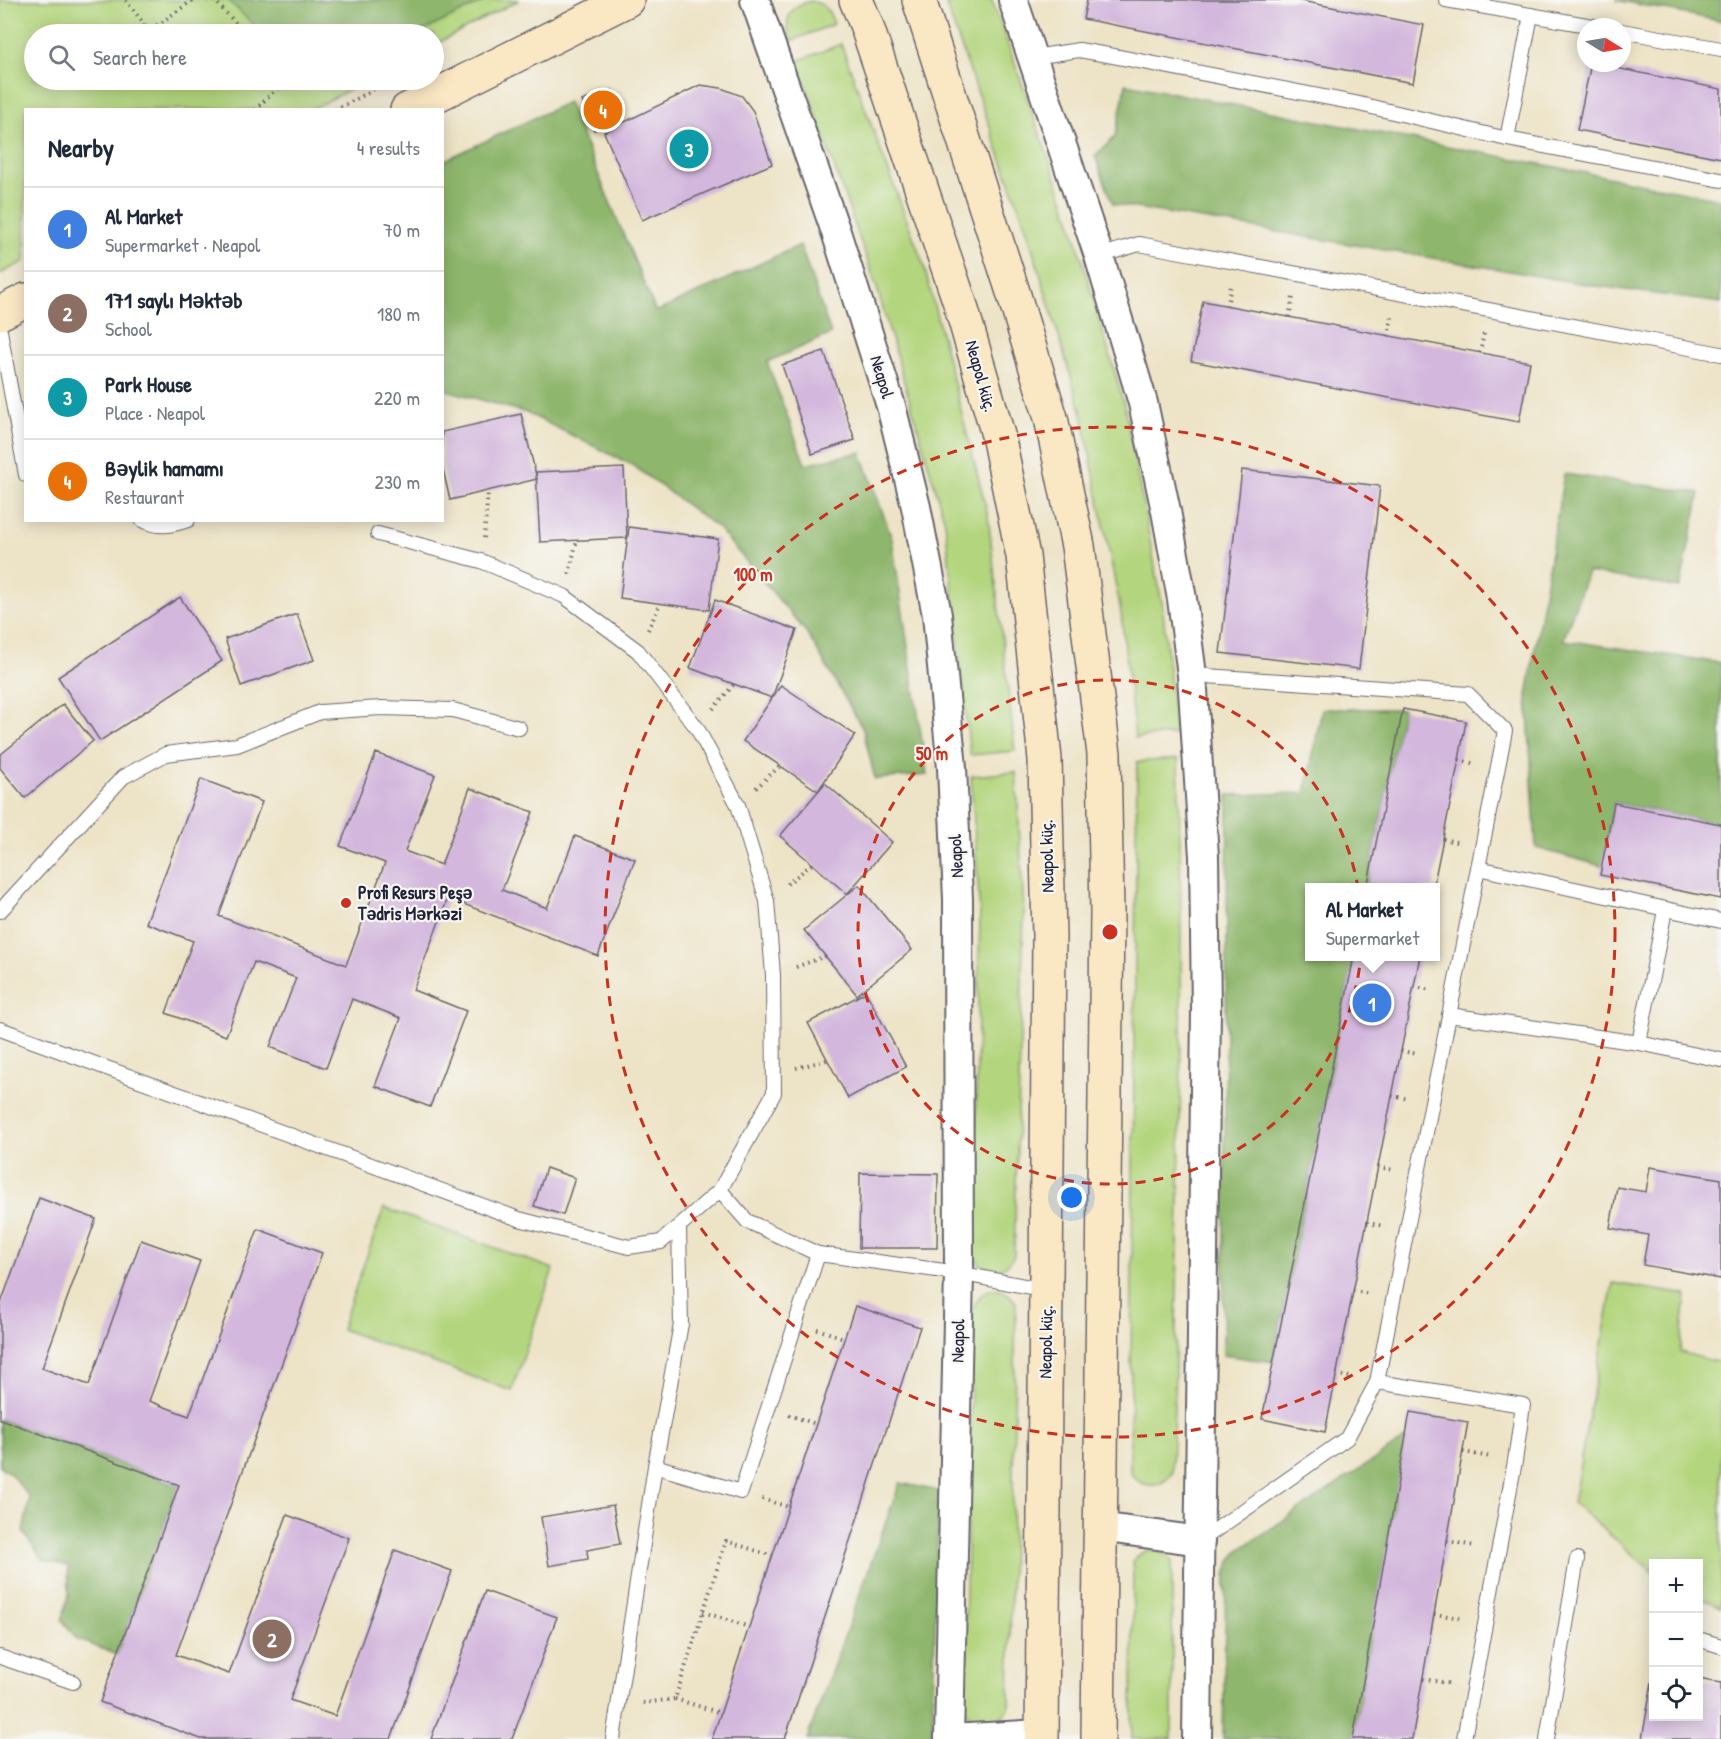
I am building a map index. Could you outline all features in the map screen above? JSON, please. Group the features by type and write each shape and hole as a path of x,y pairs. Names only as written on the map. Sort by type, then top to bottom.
{"main road":[{"path":"411,108 627,0"},
{"name":"Neapol küç.","path":"856,0 963,314 998,435 1023,556 1046,759 1049,937 1042,1736"},
{"path":"919,0 1010,280 1051,418 1078,546 1103,742 1107,912 1098,1739"},
{"path":"0,313 24,301"}],"street":[{"name":"Neapol","path":"755,0 836,232 891,406 916,507 937,615 952,768 958,899 959,1273 949,1739"},
{"path":"1013,0 1099,255 1146,414 1178,577 1192,675 1204,856 1206,987 1197,1739"},
{"path":"1100,1527 1200,1541"},
{"path":"949,1739 1042,1736"}],"lane":[{"path":"1446,0 1577,23"},
{"path":"1507,138 1531,15"},
{"path":"1631,33 1721,49"},
{"path":"1034,57 1079,50 1355,103 1507,138 1721,180"},
{"path":"1099,255 1139,243 1721,354"},
{"path":"0,331 24,464"},
{"path":"146,522 154,526 182,522"},
{"path":"0,1029 519,1219 629,1247 661,1242 720,1190 774,1093 773,975 767,901 738,805 697,728 638,651 564,596 481,561 378,534"},
{"path":"1192,675 1468,694 1505,731 1377,1382 1347,1438 1200,1541"},
{"path":"0,911 123,777 166,754 237,745 320,712 381,708 453,710 519,728"},
{"path":"1478,868 1721,921"},
{"path":"1639,1043 1665,910"},
{"path":"1449,1015 1639,1043 1721,1059"},
{"path":"720,1190 747,1221 818,1254 959,1273 1047,1290"},
{"path":"613,1739 655,1466 681,1324 679,1227"},
{"path":"655,1466 741,1492 818,1254"},
{"path":"1377,1382 1523,1405 1515,1461 1464,1739"},
{"path":"1547,1739 1577,1559"},
{"path":"1703,1641 1721,1646"},
{"path":"0,1657 73,1682"}],"path":[{"path":"126,0 144,24"},
{"path":"159,24 193,0"},
{"path":"213,0 236,24"},
{"path":"257,108 275,90"},
{"path":"339,108 373,90"},
{"path":"481,561 488,490"},
{"path":"564,596 577,540"},
{"path":"697,728 734,684"},
{"path":"738,805 780,766"},
{"path":"773,975 826,956"},
{"path":"675,1699 726,1541 773,1556"},
{"path":"703,1612 749,1627"},
{"path":"618,1707 675,1699 721,1713"}],"green space":[{"path":"0,0 519,0 444,40 444,24 24,24 24,90 349,90 314,108 24,108 24,262 0,274"},
{"path":"228,0 487,0 438,24 253,24"},
{"path":"963,0 992,0 1069,215 1124,404 1162,603 1176,734 1135,738 1121,612 1082,414 1026,227 946,5"},
{"path":"1616,0 1721,0 1721,21"},
{"path":"811,1 826,8 834,24 791,41 788,27 789,15 797,6"},
{"path":"841,44 924,266 988,516 1015,751 970,755 945,522 876,285 797,61"},
{"path":"1126,84 1721,199 1721,303 1597,286 1113,204 1095,156 1115,137"},
{"path":"568,102 656,312 800,245 831,334 767,362 805,464 861,452 892,539 927,775 875,779 863,729 807,633 718,528 632,465 527,413 444,389 444,161"},
{"path":"1564,474 1700,493 1680,588 1588,572 1563,640 1721,663 1721,824 1614,803 1602,866 1536,848 1527,696"},
{"path":"1322,709 1403,709 1368,883 1305,883 1305,961 1353,961 1273,1362 1223,1355 1228,795 1305,793"},
{"path":"1178,759 1181,1027 1172,1473 1162,1482 1151,1485 1140,1482 1130,1472 1137,762"},
{"path":"1016,772 1024,911 1014,1255 1004,1267 990,1270 979,1263 973,1248 980,915 971,776"},
{"path":"384,1208 553,1269 512,1391 341,1329"},
{"path":"1613,1283 1686,1295 1680,1352 1721,1363 1721,1607 1703,1598 1703,1559 1649,1559 1649,1569 1573,1503"},
{"path":"992,1289 1006,1293 1016,1303 1009,1709 998,1719 986,1722 974,1718 963,1708 973,1309 980,1296"},
{"path":"0,1419 179,1485 117,1655 77,1639 62,1620 69,1594 68,1566 43,1560 23,1532 30,1498 11,1474 0,1466"},
{"path":"1406,1438 1353,1739 1223,1739 1226,1575 1230,1563 1239,1550"},
{"path":"900,1483 939,1491 932,1739 807,1739"},
{"path":"1153,1549 1167,1555 1172,1561 1172,1739 1132,1739 1133,1562 1141,1553"}],"building":[{"path":"1087,0 1296,0 1424,25 1413,83 1083,19"},
{"path":"1631,71 1721,89 1721,158 1577,130 1589,72"},
{"path":"700,85 721,88 742,96 753,111 772,164 642,220 604,132"},
{"path":"612,90 623,118 594,130 582,101"},
{"path":"1203,301 1530,362 1519,422 1191,361"},
{"path":"824,351 855,440 812,454 782,365"},
{"path":"521,414 537,479 450,500 444,474 444,432"},
{"path":"624,468 627,538 540,542 536,472"},
{"path":"1242,470 1380,486 1359,669 1220,653"},
{"path":"629,527 718,539 709,610 620,598"},
{"path":"180,597 222,661 100,741 58,677"},
{"path":"715,600 797,630 772,698 690,668"},
{"path":"297,614 314,660 241,686 225,639"},
{"path":"781,685 855,735 818,791 743,741"},
{"path":"63,704 93,741 25,798 0,768 0,755"},
{"path":"1403,709 1466,721 1434,883 1368,883"},
{"path":"376,753 435,775 405,851 441,865 470,788 533,812 502,890 547,908 575,836 635,859 598,956 448,898 413,990 466,1011 430,1107 375,1086 401,1018 352,999 326,1068 270,1047 296,978 254,962 226,1036 166,1013 193,941 146,923 201,779 262,802 219,916 346,965 385,863 340,846"},
{"path":"825,783 892,842 847,894 780,836"},
{"path":"1614,803 1721,824 1721,899 1600,875"},
{"path":"859,885 912,950 857,995 804,930"},
{"path":"1353,961 1419,961 1325,1432 1262,1419"},
{"path":"866,992 906,1067 848,1098 808,1023"},
{"path":"1650,1167 1721,1179 1721,1279 1643,1265 1648,1235 1610,1228 1617,1187 1646,1192"},
{"path":"546,1168 575,1178 563,1215 534,1206"},
{"path":"860,1173 938,1174 937,1248 859,1248"},
{"path":"39,1198 96,1219 42,1368 89,1385 141,1240 200,1261 149,1401 189,1416 258,1229 322,1253 176,1655 229,1674 287,1515 349,1538 290,1700 335,1716 395,1550 452,1571 391,1739 201,1739 100,1702 179,1485 0,1419 0,1306"},
{"path":"855,1306 920,1327 785,1739 712,1739"},
{"path":"1410,1412 1468,1422 1412,1739 1353,1739"},
{"path":"613,1505 620,1544 587,1550 588,1559 549,1566 541,1517"},
{"path":"485,1591 557,1617 512,1739 431,1739"},
{"path":"1703,1680 1721,1683 1721,1739 1642,1739 1649,1699 1649,1721 1703,1721"}],"place":[{"name":"Bəylik hamamı","path":"603,110"},
{"name":"Park House","path":"689,149"},
{"name":"Profi Resurs Peşə Tədris Mərkəzi","path":"346,903"},
{"name":"Al Market","path":"1372,1003"},
{"name":"171 saylı Məktəb","path":"272,1639"}]}
